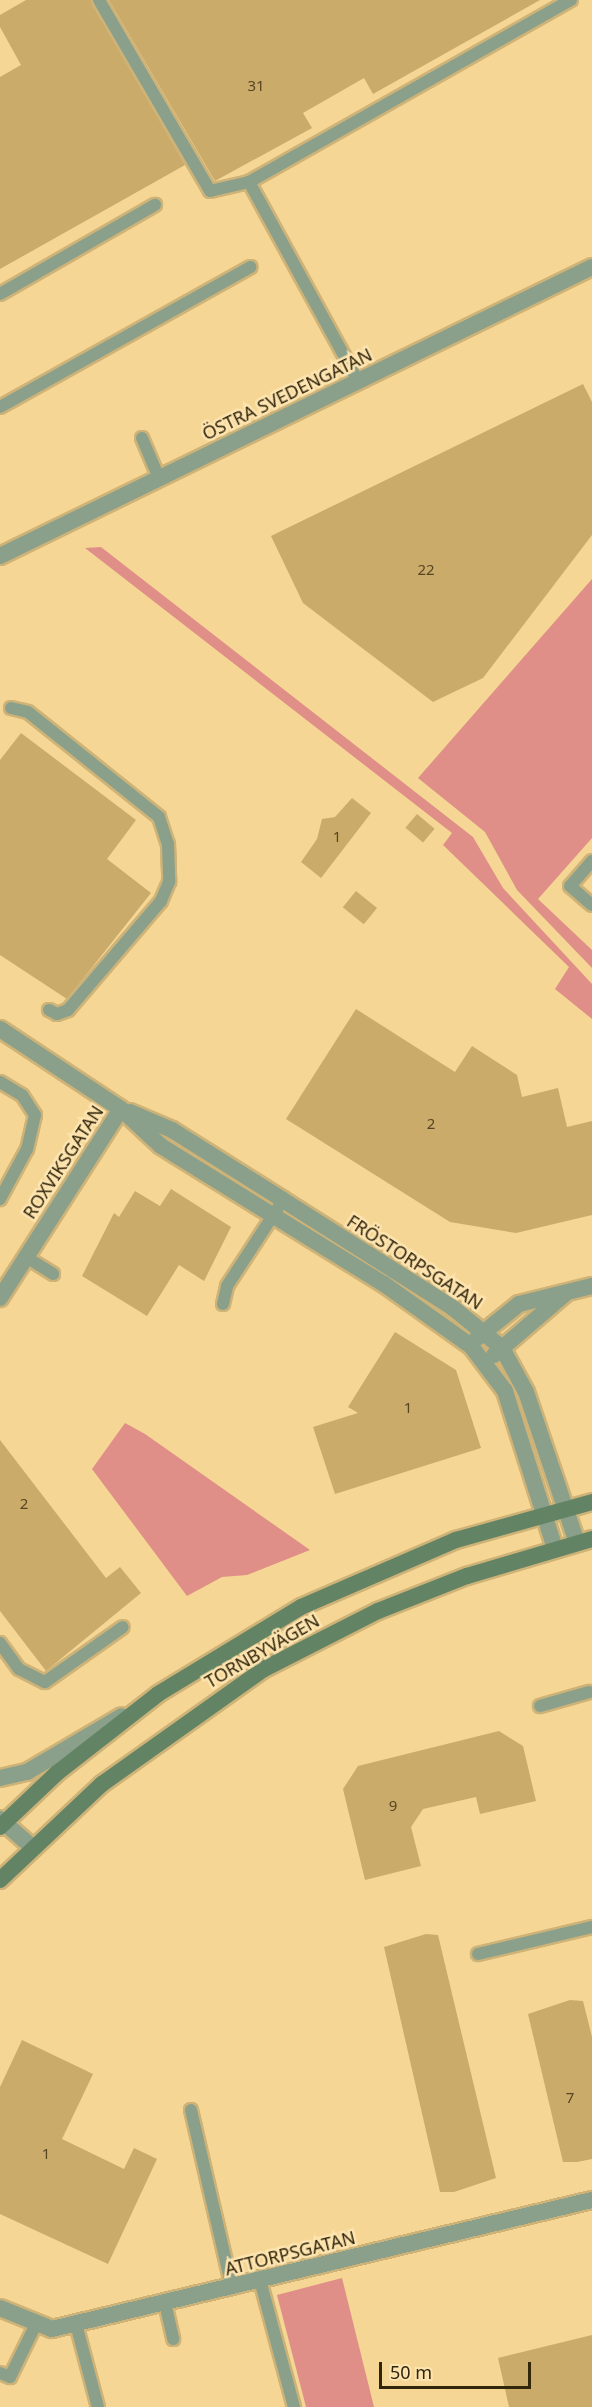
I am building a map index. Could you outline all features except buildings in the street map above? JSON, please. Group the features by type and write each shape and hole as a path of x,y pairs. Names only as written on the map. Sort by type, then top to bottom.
{"main road":[{"name":"TORNBYVÄGEN","path":"1,1819 159,1694 243,1639 351,1583 456,1540 592,1502"},
{"name":"TORNBYVÄGEN","path":"0,1880 32,1847 150,1745 264,1669 378,1611 584,1541"}],"street":[{"name":"ÖSTRA SVEDENGATAN","path":"0,556 592,267"},
{"name":"FRÖSTORPSGATAN","path":"0,1029 121,1109 161,1146 271,1218 384,1284 471,1346 487,1362 512,1408 555,1549"},
{"name":"FRÖSTORPSGATAN","path":"121,1109 172,1130 484,1330 502,1348 526,1392 566,1508 584,1541"},
{"name":"ROXVIKSGATAN","path":"0,1298 121,1109"},
{"path":"471,1346 503,1312 536,1296 592,1286"},
{"path":"487,1362 568,1292"},
{"path":"0,1778 27,1772 159,1694"},
{"path":"1,1819 32,1847"},
{"name":"ATTORPSGATAN","path":"0,2308 52,2329 592,2200"}],"lane":[{"path":"99,0 210,191 249,182 571,0"},
{"path":"249,182 358,381"},
{"path":"0,294 156,205"},
{"path":"0,407 250,267"},
{"path":"142,438 159,478"},
{"path":"11,708 28,712 159,817 168,844 170,882 161,901 68,1010 57,1014 50,1010"},
{"path":"592,861 570,886 592,905"},
{"path":"0,1082 22,1095 35,1115 27,1149 0,1199"},
{"path":"223,1304 227,1286 283,1200"},
{"path":"26,1257 53,1274"},
{"path":"0,1643 19,1669 45,1682 123,1627"},
{"path":"540,1706 591,1696"},
{"path":"478,1954 592,1926"},
{"path":"191,2110 232,2286"},
{"path":"260,2280 294,2407"},
{"path":"165,2303 173,2339"},
{"path":"0,2373 10,2377 36,2324"},
{"path":"76,2324 98,2407"}],"shaded area":[{"path":"101,547 473,837 503,888 592,984 592,1019 555,989 569,967 443,845 452,833 85,548"},
{"path":"592,579 592,838 538,899 592,950 592,968 517,890 485,832 418,778"},
{"path":"125,1423 145,1434 310,1550 247,1575 222,1577 187,1596 92,1469"},
{"path":"342,2278 374,2407 306,2407 277,2295"}]}
